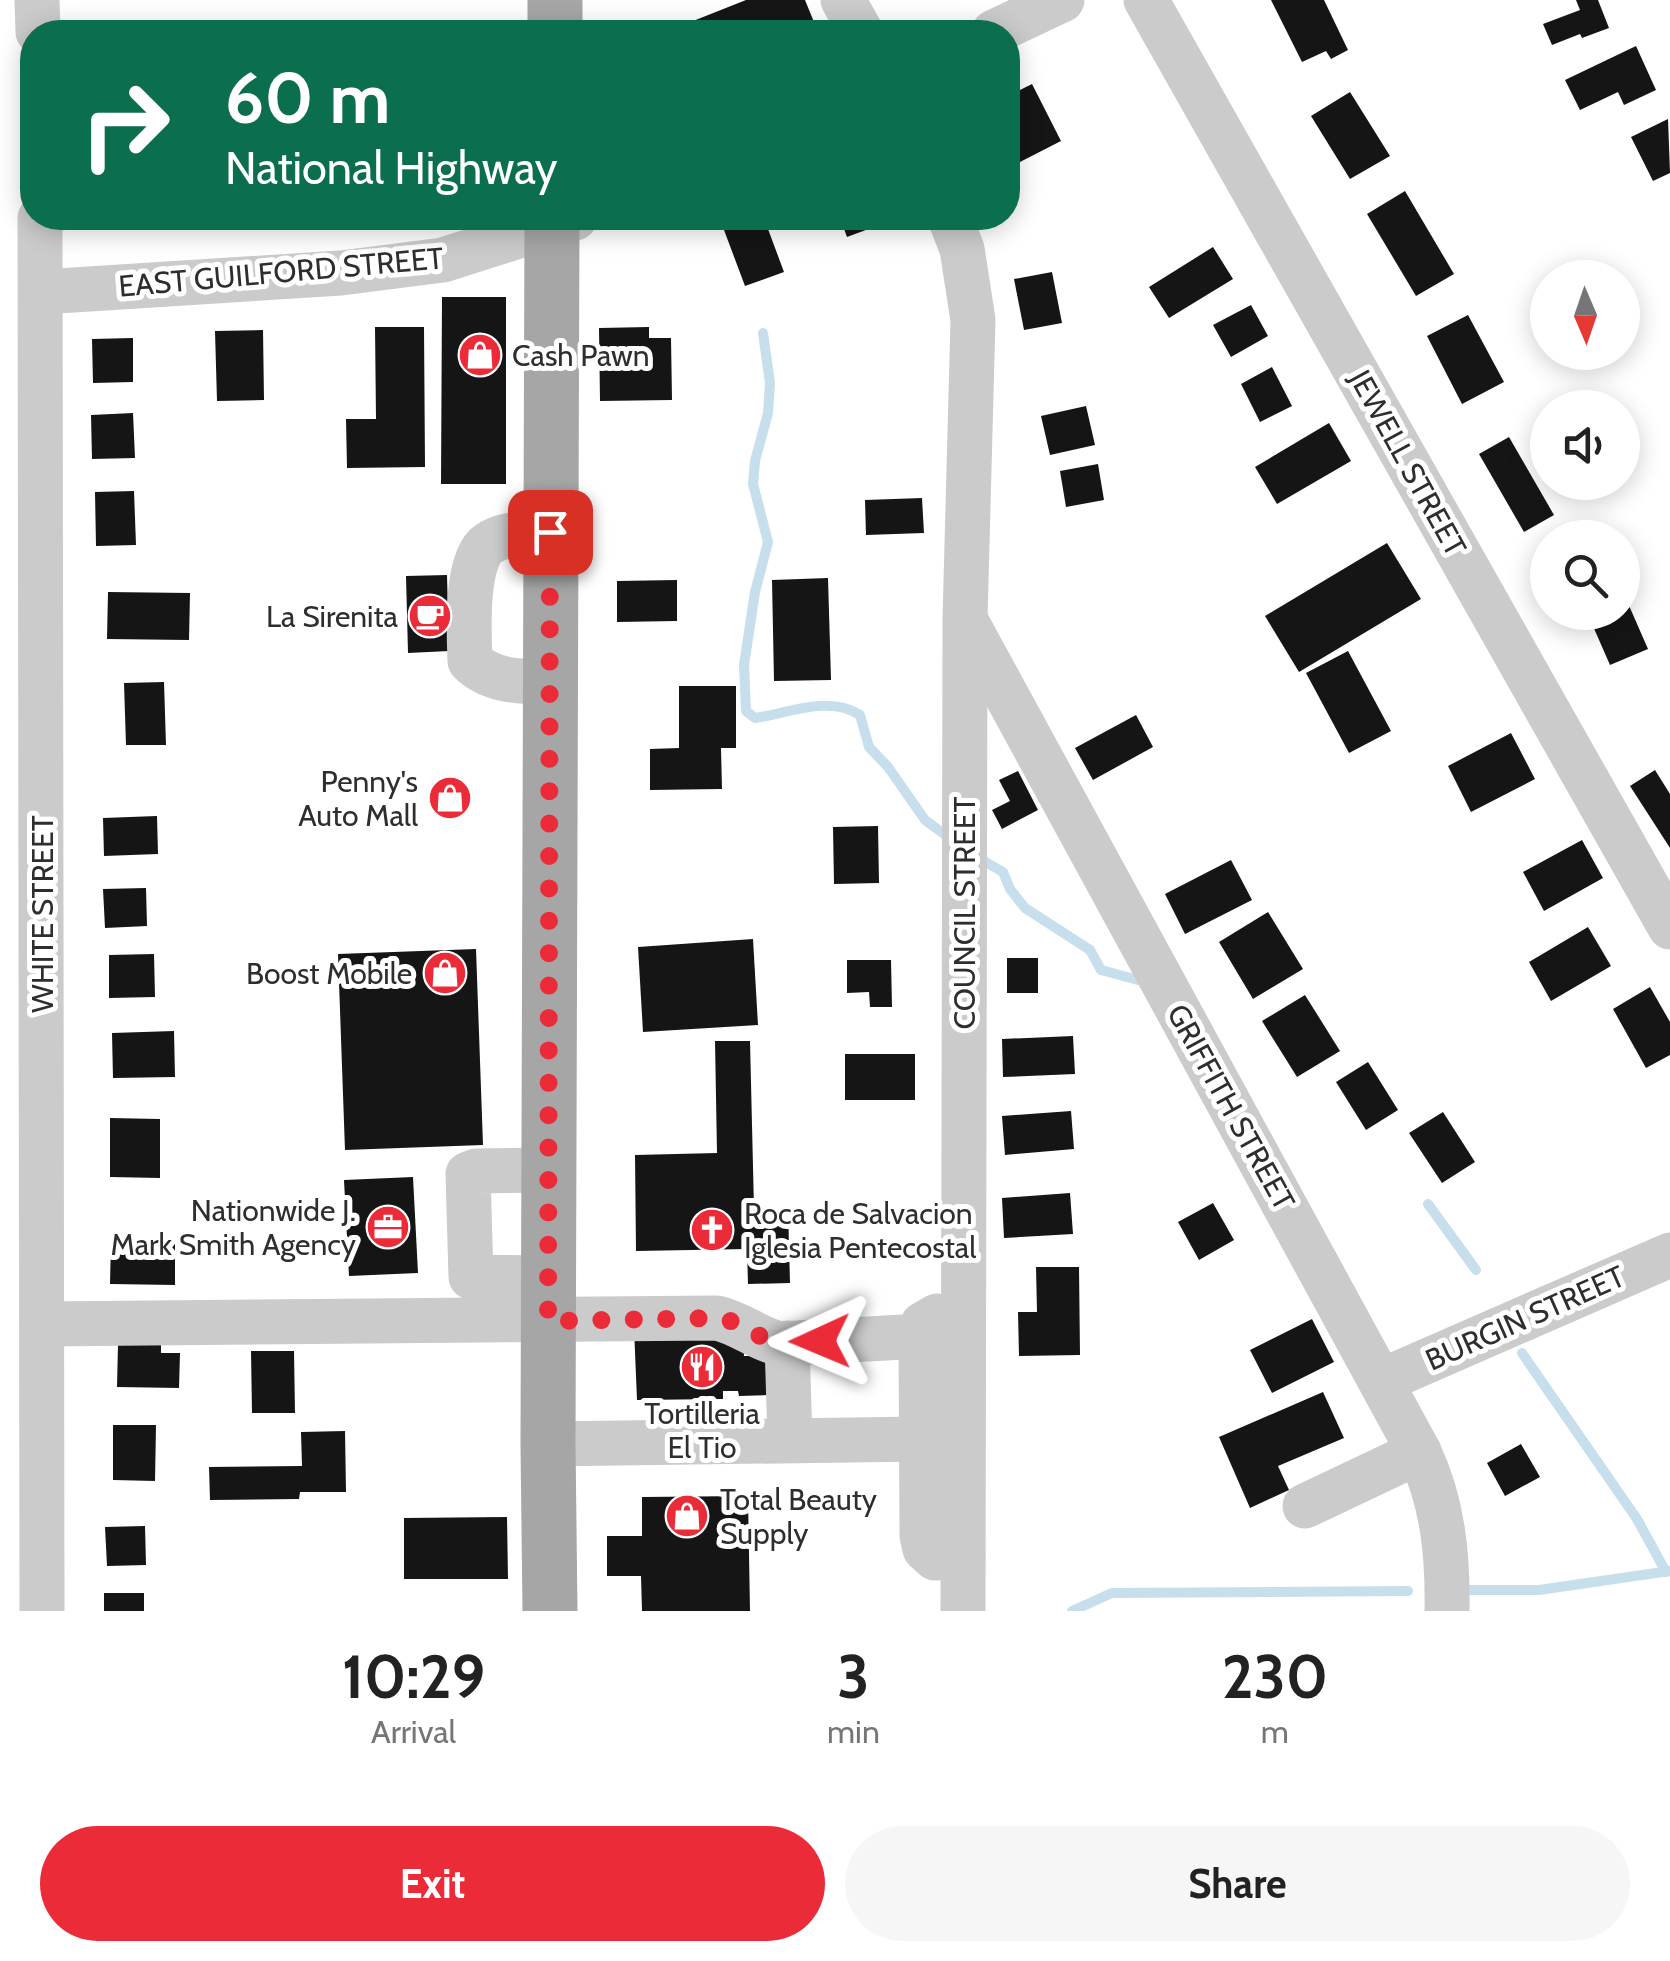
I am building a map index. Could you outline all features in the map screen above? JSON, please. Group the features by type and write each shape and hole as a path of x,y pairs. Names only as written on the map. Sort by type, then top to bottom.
{"main road":[{"path":"550,1611 550,532 559,230"}],"street":[{"path":"1020,20 1062,0"},
{"name":"JEWELL STREET","path":"1146,0 1670,927"},
{"name":"WHITE STREET","path":"40,230 42,1611"},
{"name":"EAST GUILFORD STREET","path":"42,292 341,273 444,260 532,230"},
{"name":"COUNCIL STREET","path":"955,230 962,249 972,320 965,619 964,1611"},
{"path":"550,532 502,537 484,546 474,567 470,642 470,661 480,670 507,680 550,682"},
{"name":"GRIFFITH STREET","path":"965,619 1419,1452 1434,1483 1448,1558 1447,1611"},
{"path":"548,1299 471,1276 468,1174 549,1170"},
{"name":"BURGIN STREET","path":"1381,1381 1670,1255"},
{"path":"43,1324 548,1299 716,1318 735,1322 769,1341 787,1343 921,1336"},
{"path":"963,1557 934,1558 925,1549 922,1536 921,1336 923,1324 932,1316 964,1315"},
{"path":"787,1343 790,1440"},
{"path":"548,1444 922,1439"},
{"path":"1305,1506 1419,1452"}],"building":[{"path":"746,0 805,0 813,20 696,20"},
{"path":"1271,0 1324,0 1348,50 1331,59 1326,51 1302,62"},
{"path":"1576,0 1598,0 1609,28 1552,45 1543,24 1580,10"},
{"path":"1636,46 1656,90 1624,105 1618,92 1580,110 1565,80"},
{"path":"1032,84 1061,141 1020,162 1020,90"},
{"path":"1350,92 1390,156 1350,179 1311,116"},
{"path":"1668,119 1670,173 1653,181 1631,137"},
{"path":"1405,191 1454,274 1416,296 1367,214"},
{"path":"724,230 768,230 784,272 745,286"},
{"path":"844,230 866,230 847,237"},
{"path":"1213,247 1233,279 1169,318 1149,287"},
{"path":"1052,272 1062,323 1024,330 1014,279"},
{"path":"442,297 506,297 506,484 441,484"},
{"path":"1251,305 1268,336 1231,357 1213,325"},
{"path":"1468,315 1504,382 1462,404 1427,336"},
{"path":"375,327 424,327 425,467 347,468 346,419 376,419"},
{"path":"649,327 649,338 671,338 672,400 600,401 599,328"},
{"path":"263,330 264,400 217,401 215,331"},
{"path":"133,338 133,382 93,383 92,339"},
{"path":"1272,367 1292,406 1260,422 1241,384"},
{"path":"1086,406 1095,445 1050,455 1041,416"},
{"path":"133,413 135,458 92,459 91,415"},
{"path":"1329,423 1351,461 1277,504 1255,467"},
{"path":"1509,437 1530,473 1530,500 1545,500 1554,515 1545,520 1530,520 1530,529 1524,532 1479,454"},
{"path":"1098,464 1104,500 1066,507 1060,471"},
{"path":"134,491 136,545 96,546 95,492"},
{"path":"922,498 924,533 866,535 865,500"},
{"path":"1387,543 1421,599 1299,672 1265,616"},
{"path":"447,575 449,651 408,653 406,576"},
{"path":"828,578 831,680 774,681 772,580"},
{"path":"677,580 677,621 617,622 617,581"},
{"path":"108,592 190,593 189,640 107,639"},
{"path":"1595,630 1640,630 1648,649 1610,665"},
{"path":"1348,651 1391,731 1349,753 1306,673"},
{"path":"164,682 166,745 126,745 124,683"},
{"path":"679,686 736,686 736,748 721,748 722,789 650,790 650,749 679,748"},
{"path":"1136,715 1153,747 1093,780 1075,748"},
{"path":"1511,733 1535,779 1471,812 1448,766"},
{"path":"1655,770 1670,794 1670,848 1630,786"},
{"path":"1018,771 1038,810 1002,829 992,810 1010,801 999,780"},
{"path":"157,816 158,854 104,856 103,818"},
{"path":"878,826 879,883 834,884 833,827"},
{"path":"1582,840 1603,878 1544,911 1523,872"},
{"path":"1231,860 1252,900 1185,934 1165,894"},
{"path":"146,888 147,926 105,928 103,889"},
{"path":"1268,912 1303,969 1253,999 1219,942"},
{"path":"1588,927 1611,966 1551,1001 1529,962"},
{"path":"753,939 758,1025 643,1032 638,947"},
{"path":"476,949 483,1145 345,1150 338,954"},
{"path":"154,954 155,997 109,998 109,955"},
{"path":"1007,958 1038,958 1038,993 1007,993"},
{"path":"847,960 891,960 892,1007 870,1007 869,992 847,993"},
{"path":"1650,987 1670,1022 1670,1055 1646,1068 1613,1009"},
{"path":"1305,995 1340,1051 1297,1077 1262,1021"},
{"path":"174,1031 175,1077 113,1078 112,1033"},
{"path":"1073,1036 1075,1074 1003,1077 1002,1039"},
{"path":"715,1041 750,1041 754,1209 788,1208 790,1283 748,1284 747,1249 636,1251 635,1155 717,1153"},
{"path":"845,1054 915,1054 915,1100 845,1100"},
{"path":"1368,1062 1398,1110 1366,1130 1336,1082"},
{"path":"1071,1111 1074,1149 1005,1155 1002,1116"},
{"path":"1443,1112 1475,1162 1442,1183 1409,1133"},
{"path":"110,1118 160,1119 160,1178 110,1177"},
{"path":"413,1177 418,1273 349,1276 344,1180"},
{"path":"1070,1193 1073,1234 1004,1238 1002,1198"},
{"path":"1213,1203 1234,1240 1199,1260 1178,1222"},
{"path":"111,1241 175,1241 175,1285 110,1284"},
{"path":"1036,1267 1079,1267 1080,1355 1019,1356 1018,1312 1037,1312"},
{"path":"1312,1319 1334,1362 1272,1393 1250,1350"},
{"name":"Tortilleria El Tio","path":"634,1328 743,1338 744,1356 769,1356 769,1395 739,1396 738,1391 723,1391 723,1399 637,1400"},
{"path":"118,1344 161,1344 161,1353 180,1353 179,1388 117,1387"},
{"path":"251,1351 294,1351 295,1413 252,1413"},
{"path":"1323,1392 1344,1438 1278,1466 1289,1490 1250,1508 1219,1437"},
{"path":"113,1425 156,1425 155,1481 113,1480"},
{"path":"345,1431 346,1492 300,1492 299,1499 210,1500 209,1467 302,1466 301,1432"},
{"path":"1521,1444 1540,1477 1505,1496 1487,1463"},
{"path":"748,1496 750,1611 642,1611 641,1576 607,1576 607,1536 642,1536 642,1497"},
{"path":"507,1517 508,1579 404,1579 404,1518"},
{"path":"145,1526 146,1565 107,1566 105,1527"},
{"path":"104,1593 144,1593 144,1611 104,1611"}],"waterway":[{"path":"763,333 770,383 768,413 753,484 768,542 755,592 744,665 746,711 755,718 836,706 860,715 869,747 925,820 944,834"},
{"path":"982,860 1003,872 1025,908 1090,950 1101,970 1138,980"},
{"path":"1428,1204 1476,1270"},
{"path":"1522,1353 1637,1519 1666,1572"},
{"path":"1470,1590 1539,1590 1670,1571"},
{"path":"1072,1611 1112,1593 1408,1591"}],"place":[{"name":"Cash Pawn","path":"480,355"},
{"name":"La Sirenita","path":"430,616"},
{"name":"Penny's Auto Mall","path":"450,798"},
{"name":"Boost Mobile","path":"445,973"},
{"name":"Nationwide J. Mark Smith Agency","path":"388,1227"},
{"name":"Roca de Salvacion Iglesia Pentecostal","path":"712,1230"},
{"name":"Tortilleria El Tio","path":"702,1367"},
{"name":"Total Beauty Supply","path":"687,1516"}],"route":[{"path":"550,532 548,1321 716,1318 735,1322 780,1344 820,1341"}]}
